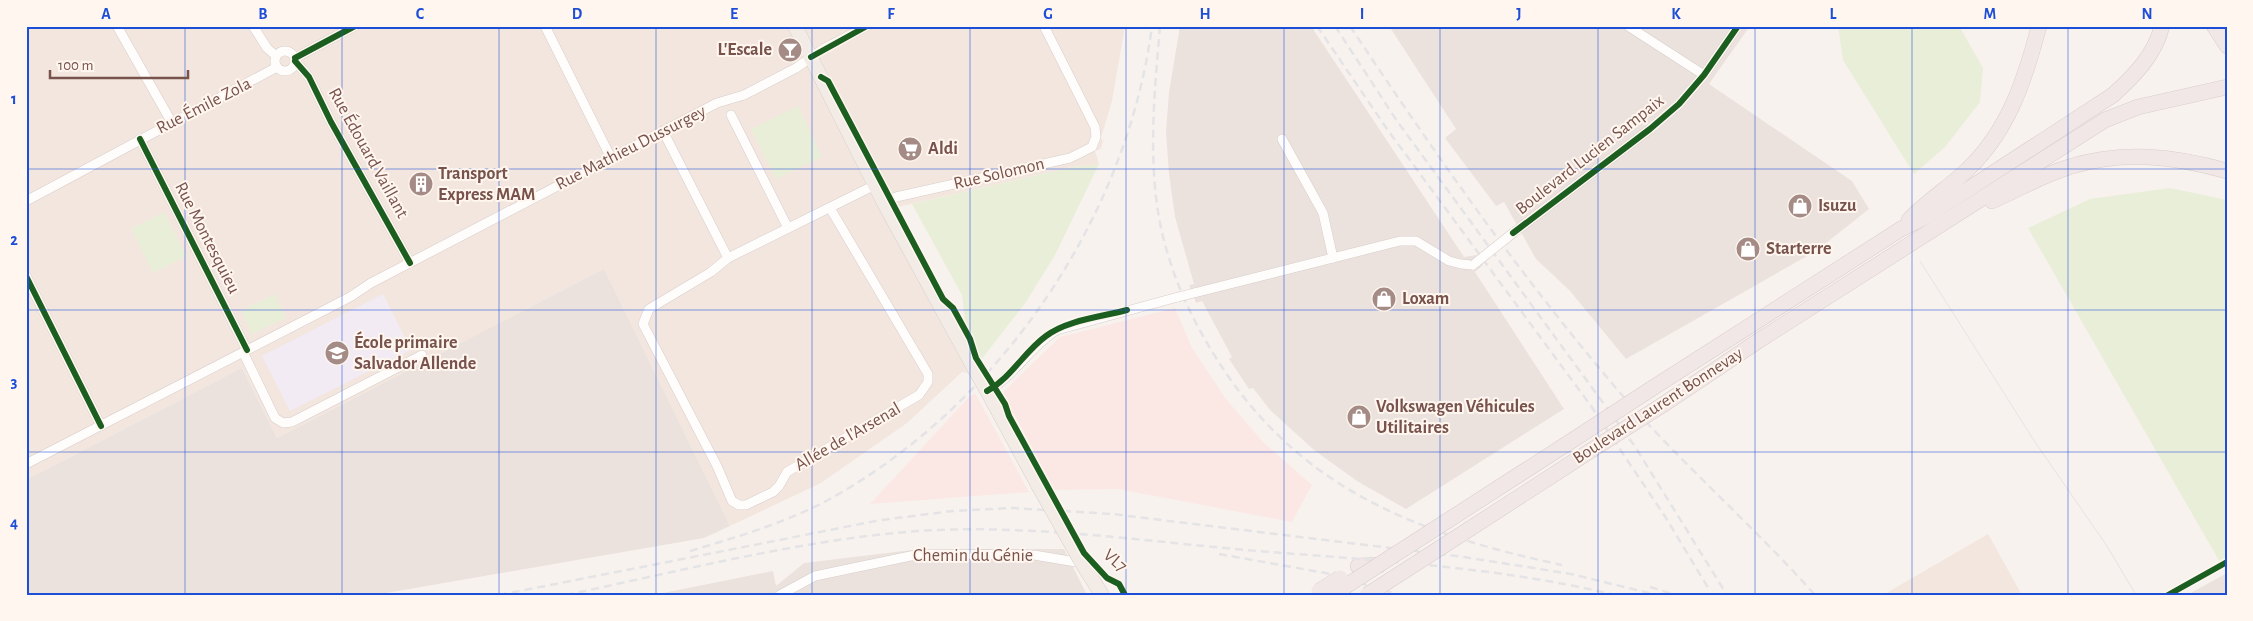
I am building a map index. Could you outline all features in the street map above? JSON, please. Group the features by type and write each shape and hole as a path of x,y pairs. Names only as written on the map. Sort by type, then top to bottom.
{"highway":[{"path":"1901,229 1921,207 1967,170 1990,144 2018,95 2039,26"},
{"path":"1901,229 1927,216 2113,95 2134,76 2149,56 2162,26"},
{"path":"2214,26 2227,46"},
{"path":"1949,219 2113,116 2138,107 2227,87"},
{"path":"1949,219 2040,178 2092,161 2124,156 2152,156 2178,159 2227,172"},
{"name":"Boulevard Laurent Bonnevay","path":"1367,595 1477,529 1546,479 1949,219"},
{"name":"Boulevard Laurent Bonnevay","path":"1323,594 1379,565 1901,229"},
{"path":"1382,595 1477,529"}],"main road":[{"path":"795,26 884,203 1038,485 1102,595"},
{"path":"1082,563 1093,595"}],"street":[{"path":"117,26 172,123"},
{"path":"253,26 267,48 276,56 277,67"},
{"path":"546,26 611,158"},
{"name":"Rue Mathieu Dussurgey","path":"26,464 350,297 371,282 717,103 744,95 796,68 811,57 867,26"},
{"name":"Rue Solomon","path":"884,203 896,197 1076,156 1092,147 1096,137 1095,127 1044,26"},
{"path":"1628,26 1704,76"},
{"name":"Boulevard Lucien Sampaix","path":"986,390 1002,381 1046,336 1057,330 1178,297 1400,241 1416,241 1448,261 1473,265 1650,130 1679,104 1704,76 1738,26"},
{"name":"Rue Émile Zola","path":"26,202 277,67 281,70 291,69 295,59 353,27"},
{"path":"276,56 284,51 292,54 295,59"},
{"name":"Rue Édouard Vaillant","path":"295,59 309,77 331,122 410,263"},
{"path":"731,115 788,228"},
{"path":"663,131 728,258"},
{"name":"Rue Montesquieu","path":"140,139 245,351 275,418 283,423 292,422 422,355"},
{"path":"1282,139 1323,213 1333,258"},
{"name":"Allée de l'Arsenal","path":"830,208 928,374 928,382 919,395 787,472 773,492 746,505 738,505 732,501 717,466 643,324 649,309 711,272 728,258 875,185"},
{"path":"26,276 101,426"},
{"name":"Chemin du Génie","path":"780,595 815,576 920,554 1034,555 1082,563"}],"shaded area":[{"path":"26,26 1125,26 1112,101 1101,138 1103,141 1101,149 1095,151 1099,164 1072,167 880,211 968,373 962,372 907,423 821,483 730,526 604,269 277,438 242,368 26,480"},
{"path":"1180,26 1311,26 1464,257 1476,255 1483,265 1475,272 1564,409 1406,509 1357,481 1314,450 1270,410 1253,388 1249,389 1229,359 1232,357 1202,301 1196,303 1189,285 1194,284 1175,217 1166,132 1169,92"},
{"path":"1389,26 1750,26 1709,84 1852,181 1869,209 1816,251 1626,359 1570,291 1536,259 1504,202 1496,206 1445,138 1456,129"},
{"path":"604,269 730,526 704,538 375,595 26,595 26,480 242,368 277,438"},
{"name":"École primaire Salvador Allende","path":"383,294 411,350 290,411 262,356"},
{"path":"1175,308 1191,346 1225,398 1263,442 1312,485 1292,522 1118,489 1054,490 1017,419 1004,399 1004,391 1060,337"},
{"path":"975,393 1029,492 870,504 969,397"},
{"path":"1988,534 2022,595 1883,595"},
{"path":"920,549 1064,549 1087,595 653,595 773,571 776,586 804,563"},
{"path":"2227,573 2227,595 2187,595"}],"green space":[{"path":"1838,26 1959,26 1983,68 1980,102 1945,147 1914,174 1843,60"},
{"path":"798,106 822,157 776,179 751,129"},
{"path":"1099,164 1055,255 1026,302 981,360 966,329 962,295 912,204 1072,167"},
{"path":"2170,188 2227,200 2227,561 2221,564 2028,228 2090,199"},
{"path":"164,212 186,256 153,273 131,229"},
{"path":"275,294 286,318 252,334 241,311"}],"tram line":[{"path":"1920,261 2035,442 2107,546 2136,595"}],"railway":[{"path":"690,551 778,523 828,500 890,461 947,413 999,360 1045,300 1084,236 1115,168 1138,98 1152,26"},
{"path":"1160,26 1153,138 1153,160 1160,224 1176,280 1192,315 1210,348 1243,396 1278,436 1318,469 1360,496 1406,519 1455,537 1562,565"},
{"path":"1317,26 1387,129 1591,406 1666,518 1710,591"},
{"path":"1335,26 1397,121 1634,445 1727,595"},
{"path":"1350,26 1478,211 1580,345 1664,441 1791,568 1815,595"},
{"path":"499,595 881,520 953,511 1012,508 1112,514 1464,557 1571,574 1657,595"},
{"path":"566,595 741,557 829,541 873,535 958,529 1081,534 1431,565 1524,577 1615,595"},
{"path":"1219,554 1331,574 1399,595"},
{"path":"1650,587 1676,595"}],"cycle path":[{"path":"295,58 355,26"},
{"path":"811,57 867,26"},
{"path":"1513,233 1650,129 1679,104 1704,75 1738,26"},
{"path":"295,61 309,77 331,122 410,263"},
{"name":"VL7","path":"821,77 828,81 943,299 953,308 970,339 976,358 1005,404 1009,416 1084,553 1107,578 1119,584 1125,595"},
{"path":"140,139 247,350"},
{"path":"26,276 101,426"},
{"path":"987,391 996,386 1038,342 1054,331 1074,323 1127,310"},
{"path":"2168,595 2227,562"}],"place":[{"name":"L'Escale","path":"790,50"},
{"name":"Aldi","path":"910,149"},
{"name":"Transport Express MAM","path":"421,184"},
{"name":"Isuzu","path":"1800,206"},
{"name":"Starterre","path":"1748,249"},
{"name":"Loxam","path":"1384,299"},
{"name":"École primaire Salvador Allende","path":"337,353"},
{"name":"Volkswagen Véhicules Utilitaires","path":"1359,417"}]}
